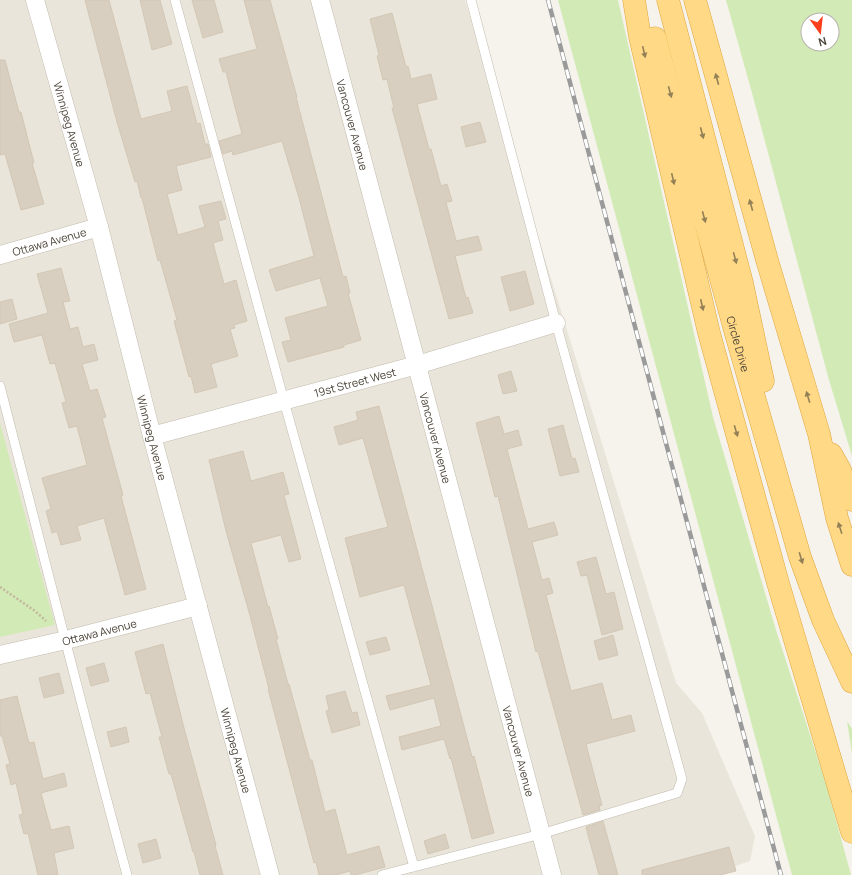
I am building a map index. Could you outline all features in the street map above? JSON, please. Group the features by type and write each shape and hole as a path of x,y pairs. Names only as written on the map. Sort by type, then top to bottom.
{"highway":[{"path":"634,0 640,38 709,333 778,583 852,832"},
{"name":"Circle Drive","path":"645,0 736,334 807,576 824,620 852,682"},
{"path":"668,0 742,283 795,536"},
{"path":"695,0 767,260 819,434 837,518 852,565"},
{"path":"819,434 840,470 852,500"}],"street":[{"name":"Winnipeg Avenue","path":"34,0 99,227 152,436 270,875"},
{"name":"Vancouver Avenue","path":"320,0 552,875"},
{"name":"Ottawa Avenue","path":"0,255 99,227"},
{"name":"19st Street West","path":"152,436 417,365 556,324"},
{"name":"Ottawa Avenue","path":"0,655 64,632 198,606"}],"lane":[{"path":"175,0 284,401 414,867"},
{"path":"382,875 541,834 677,793 682,779 556,324 471,0"},
{"path":"0,386 64,632 91,744 127,875"}],"path":[{"path":"0,587 35,611 52,626 64,632"}],"shaded area":[{"path":"0,0 465,0 676,683 702,713 755,836 750,861 718,872 719,875 0,875"}],"green space":[{"path":"558,0 618,0 713,417 776,630 827,787 851,875 792,875"},
{"path":"726,0 852,0 852,456 829,380"},
{"path":"0,423 55,625 0,637"},
{"path":"847,721 852,729 852,754"}],"building":[{"path":"85,0 109,0 141,119 172,111 167,91 187,86 197,124 200,123 205,144 208,144 211,157 176,166 182,190 167,194 178,235 205,227 199,206 221,201 226,219 218,221 223,240 213,243 224,284 236,280 247,321 234,325 235,328 230,329 238,356 211,364 217,387 195,393 191,376 189,377 174,321 177,320 160,260 158,261 137,181 135,182 117,122"},
{"path":"140,0 160,0 172,44 152,50"},
{"path":"192,0 214,0 223,32 203,38"},
{"path":"244,0 270,0 297,97 343,277 346,276 350,293 348,293 361,340 344,345 344,347 288,362 282,342 291,340 285,318 328,306 320,278 276,291 269,270 314,256 282,141 233,155 232,151 223,154 219,141 242,134 226,72 223,72 219,59 257,49"},
{"path":"392,13 406,67 408,66 411,79 431,74 437,99 417,104 441,186 447,184 452,201 446,202 456,241 478,236 482,250 455,256 466,298 468,297 473,313 449,319 392,108 394,108 387,79 383,80 377,56 379,55 370,19"},
{"path":"0,60 5,60 19,112 21,112 34,163 32,163 44,204 21,210 5,154 0,155"},
{"path":"480,122 486,142 466,147 461,127"},
{"path":"61,268 70,301 63,302 70,329 78,327 83,347 94,344 98,360 82,364 90,391 97,389 106,417 102,418 146,589 125,595 104,518 77,526 81,540 61,545 57,531 52,533 46,511 51,509 42,478 87,465 77,426 69,428 62,403 66,402 55,363 50,364 42,335 14,342 9,324 48,313 37,274"},
{"path":"525,271 534,304 510,311 501,277"},
{"path":"12,299 17,319 0,324 0,302"},
{"path":"511,371 517,391 503,394 498,375"},
{"path":"379,406 472,757 474,756 494,833 472,839 451,758 450,759 444,739 402,750 399,737 441,726 434,698 390,710 386,696 431,685 404,585 360,597 345,538 388,527 363,438 339,445 334,427 358,420 356,412"},
{"path":"499,416 504,434 518,430 522,445 507,449 528,529 554,522 558,535 532,542 542,580 549,578 553,593 546,595 571,691 602,683 612,720 631,715 635,731 586,744 602,805 599,806 600,810 583,815 538,651 536,652 498,496 495,497 476,423"},
{"path":"563,425 572,459 575,458 579,472 560,476 548,429"},
{"path":"243,451 251,481 283,472 289,494 284,495 301,559 289,562 281,535 251,543 278,639 276,639 288,684 310,760 312,760 325,812 335,809 347,855 379,846 385,867 355,875 351,875 350,871 336,875 319,875 316,862 314,863 249,612 226,531 209,460"},
{"path":"596,557 606,594 614,592 623,629 602,635 587,575 581,576 577,562"},
{"path":"613,635 618,655 599,660 594,641"},
{"path":"386,637 390,650 370,655 366,642"},
{"path":"163,644 223,875 200,875 171,774 169,774 159,737 162,737 150,693 146,694 135,652"},
{"path":"104,663 109,681 91,686 86,668"},
{"path":"59,673 64,693 44,698 39,678"},
{"path":"345,691 352,713 357,712 360,725 332,733 326,711 329,710 326,696"},
{"path":"17,696 29,743 34,742 43,779 64,773 67,786 41,793 51,830 69,826 74,848 54,853 58,875 38,875 28,833 24,834 19,815 23,814 16,783 11,785 6,765 10,764 2,736 0,736 0,700"},
{"path":"126,727 129,742 111,747 107,732"},
{"path":"603,821 618,875 599,875 586,827"},
{"path":"445,834 449,848 428,854 424,841"},
{"path":"156,839 161,858 143,863 138,844"},
{"path":"729,847 736,871 720,875 642,875 642,870"}],"railway":[{"path":"548,0 781,875"}]}
